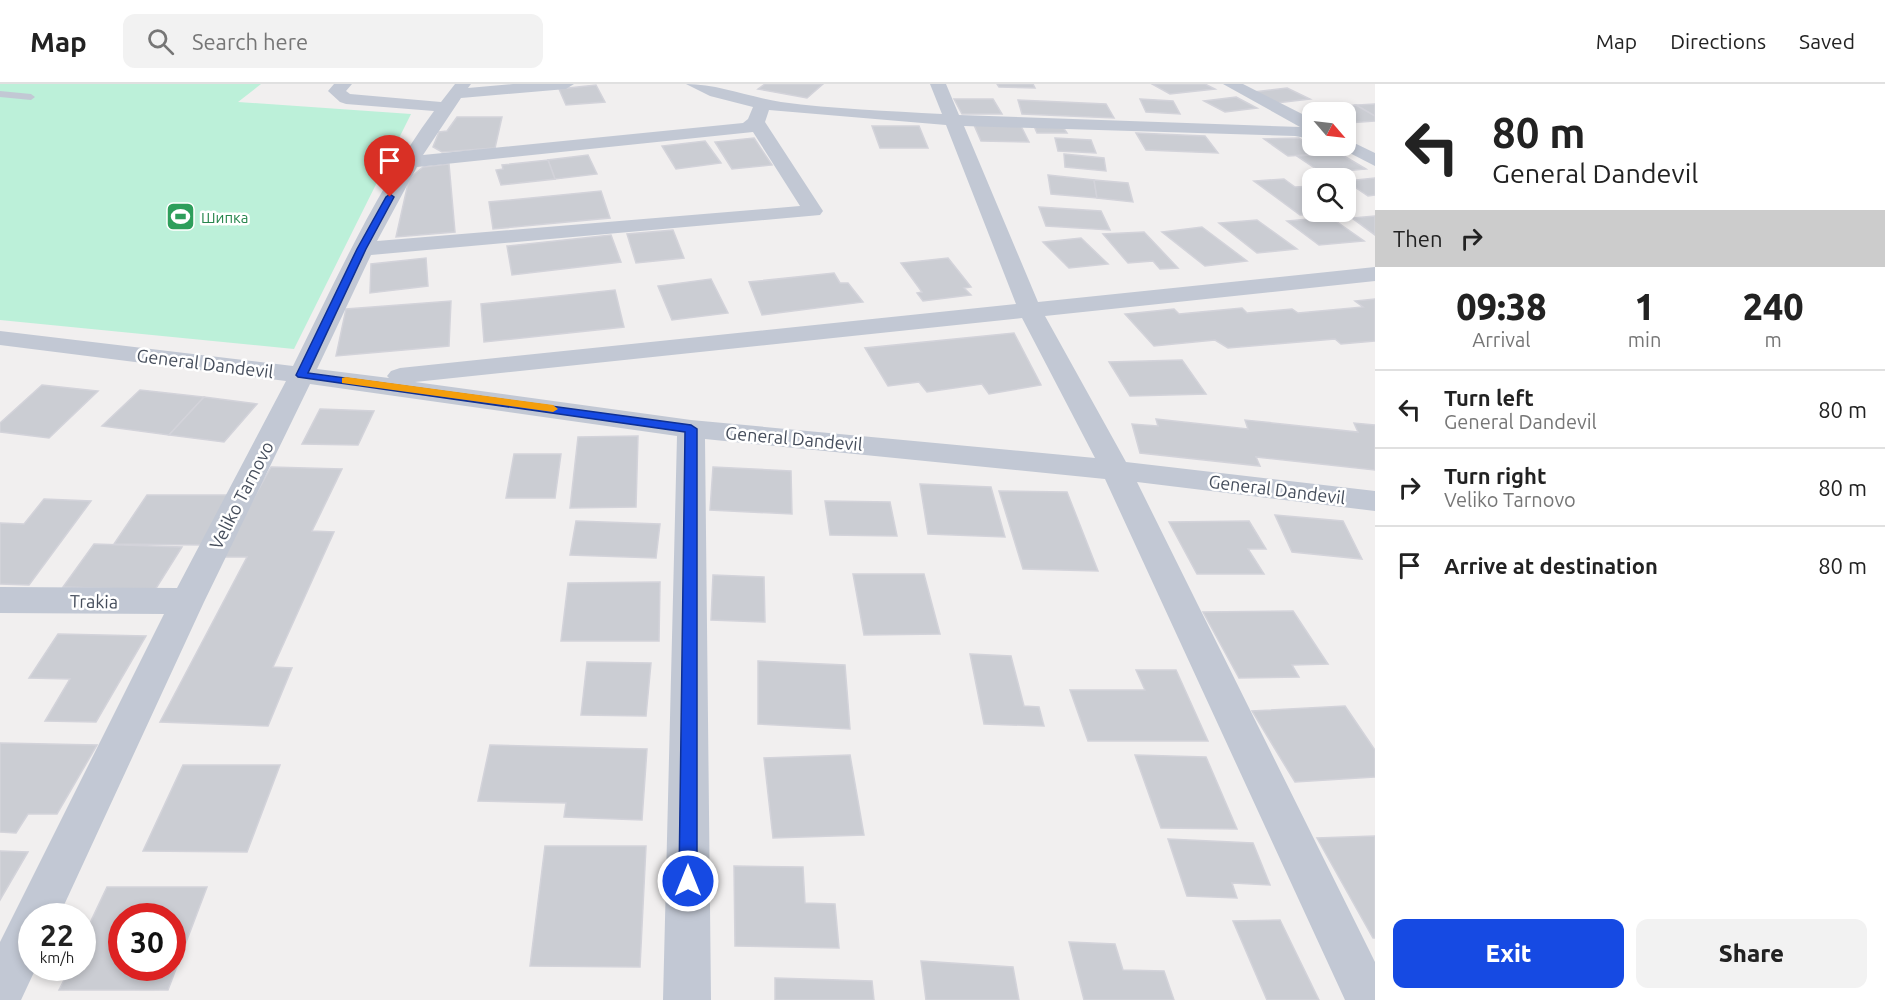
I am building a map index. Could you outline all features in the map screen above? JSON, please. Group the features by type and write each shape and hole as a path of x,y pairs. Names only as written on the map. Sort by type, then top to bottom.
{"street":[{"path":"344,84 336,92 345,99 454,95 566,84"},
{"path":"694,84 759,114 1302,132"},
{"path":"938,84 1030,310 1116,470 1369,1000"},
{"path":"1231,84 1302,121"},
{"name":"Veliko Tarnovo","path":"42,903 187,602 302,375 361,249 409,162 454,95"},
{"path":"409,162 719,132 747,128 759,114"},
{"path":"361,249 813,211 759,114"},
{"path":"1356,136 1365,136"},
{"path":"1356,150 1375,160"},
{"path":"351,381 1375,274"},
{"name":"General Dandevil","path":"0,338 351,381 691,429 1116,470 1375,501"},
{"path":"543,407 527,388 532,374 566,358"},
{"path":"687,1000 691,429"},
{"name":"Trakia","path":"0,600 187,602"},
{"path":"0,992 18,955"}],"lane":[{"path":"0,94 31,97"}],"green space":[{"name":"Шипка","path":"0,84 261,84 238,102 411,114 294,349 0,320"}],"building":[{"path":"765,84 823,84 807,98 758,89"},
{"path":"997,84 1033,84 1035,88 999,87"},
{"path":"1152,84 1205,84 1215,89 1170,94"},
{"path":"596,85 605,102 566,105 559,89"},
{"path":"1287,88 1310,99 1276,103 1254,92"},
{"path":"1236,97 1257,108 1225,112 1204,101"},
{"path":"954,99 993,99 1002,114 962,114"},
{"path":"1140,99 1173,101 1180,114 1146,112"},
{"path":"1018,100 1106,104 1114,118 1022,114"},
{"path":"1375,104 1375,116 1356,105"},
{"path":"1356,105 1375,116 1375,121 1356,122"},
{"path":"457,117 502,117 495,148 442,152 433,147 439,132 447,131"},
{"path":"974,125 1021,126 1029,142 981,141"},
{"path":"872,126 919,126 928,148 880,148"},
{"path":"1034,126 1063,127 1067,133 1037,133"},
{"path":"1136,133 1205,136 1218,153 1146,150"},
{"path":"754,138 772,165 732,169 715,142"},
{"path":"1055,138 1091,140 1096,153 1058,151"},
{"path":"1299,138 1302,140 1302,155 1288,156 1264,139"},
{"path":"705,141 721,163 676,169 662,146"},
{"path":"1064,154 1104,158 1106,171 1065,167"},
{"path":"588,155 597,174 555,179 548,160"},
{"path":"1297,156 1344,156 1366,169 1315,168"},
{"path":"548,160 555,179 501,185 496,170 503,169 502,165"},
{"path":"449,164 455,232 396,237 409,179 423,167"},
{"path":"1048,175 1094,180 1097,198 1051,194"},
{"path":"1375,178 1375,195 1368,196 1356,188 1356,180"},
{"path":"1284,179 1295,187 1302,187 1302,215 1300,215 1254,181"},
{"path":"1094,180 1128,183 1133,202 1097,198"},
{"path":"601,191 610,218 493,229 489,202"},
{"path":"1039,207 1101,211 1110,230 1046,226"},
{"path":"1375,216 1375,235 1356,221 1356,218"},
{"path":"1257,220 1297,249 1257,253 1219,223"},
{"path":"1287,221 1337,222 1364,241 1319,245"},
{"path":"1202,227 1247,261 1205,266 1162,232"},
{"path":"673,230 684,258 636,263 627,234"},
{"path":"1144,232 1178,268 1160,269 1153,261 1128,263 1103,234"},
{"path":"611,235 621,262 512,275 507,246"},
{"path":"1081,238 1108,264 1069,268 1043,242"},
{"path":"426,258 428,286 370,293 371,264"},
{"path":"948,258 971,287 964,288 971,295 923,301 917,293 922,292 901,263"},
{"path":"834,273 840,283 848,283 863,302 762,315 749,282"},
{"path":"711,279 728,313 672,320 658,286"},
{"path":"615,290 624,327 484,342 481,304"},
{"path":"1375,299 1375,341 1341,344 1335,339 1228,348 1215,340 1154,346 1125,314 1174,309 1179,314 1242,308 1247,313 1292,309 1298,313 1363,307 1355,301"},
{"path":"451,301 449,346 336,356 346,309"},
{"path":"1014,333 1041,385 989,394 982,384 927,392 919,382 888,386 865,348"},
{"path":"1182,360 1206,394 1130,396 1109,362"},
{"path":"42,385 98,391 49,438 0,432 0,423"},
{"path":"140,390 204,397 169,435 102,426"},
{"path":"204,397 257,404 224,442 169,435"},
{"path":"320,409 374,411 358,445 302,444"},
{"path":"1156,419 1248,429 1245,420 1358,432 1354,423 1375,425 1375,470 1256,457 1260,466 1140,453 1132,424 1158,426"},
{"path":"638,436 636,507 570,508 578,437"},
{"path":"514,454 561,454 555,498 506,498"},
{"path":"271,467 342,469 312,531 334,532 273,667 292,668 268,726 160,722 247,557 221,557"},
{"path":"713,467 791,471 792,514 710,510"},
{"path":"920,484 991,487 1005,537 928,534"},
{"path":"999,491 1067,492 1098,571 1023,569"},
{"path":"147,495 231,495 204,545 114,544"},
{"path":"44,499 91,501 29,585 0,584 0,523 24,524"},
{"path":"825,501 890,502 897,536 830,535"},
{"path":"1275,515 1343,521 1362,559 1292,552"},
{"path":"576,521 660,524 656,558 570,555"},
{"path":"1249,521 1266,549 1248,549 1264,574 1197,574 1169,522"},
{"path":"94,544 182,547 155,590 63,587"},
{"path":"853,574 924,574 940,634 864,635"},
{"path":"713,575 764,577 765,622 711,620"},
{"path":"660,582 659,641 561,641 568,583"},
{"path":"1293,611 1328,664 1292,665 1299,677 1239,678 1203,612"},
{"path":"58,634 146,636 96,722 45,721 70,679 29,678"},
{"path":"970,654 1011,656 1024,706 1039,707 1044,726 984,724"},
{"path":"758,661 845,665 850,729 758,724"},
{"path":"587,662 651,663 646,716 581,715"},
{"path":"1136,670 1176,670 1208,741 1088,741 1070,690 1145,690"},
{"path":"1345,706 1375,750 1375,777 1295,782 1252,711"},
{"path":"0,743 97,745 57,814 28,814 16,833 0,832"},
{"path":"490,745 647,749 642,820 564,817 566,803 478,801"},
{"path":"850,755 864,835 773,838 764,758"},
{"path":"1135,755 1206,757 1237,829 1161,828"},
{"path":"183,765 280,765 247,852 143,851"},
{"path":"1375,836 1375,938 1373,938 1317,838"},
{"path":"1168,839 1253,843 1270,885 1232,883 1237,898 1187,896"},
{"path":"545,846 646,846 640,967 530,966"},
{"path":"0,851 28,852 0,900"},
{"path":"734,866 803,867 805,903 835,904 839,948 735,946"},
{"path":"107,887 207,887 186,942 186,903 108,903 108,981 171,981 168,990 59,990 64,981 96,981 96,910"},
{"path":"1280,920 1319,1000 1267,1000 1233,921"},
{"path":"1069,942 1115,944 1123,970 1164,971 1174,1000 1084,1000"},
{"path":"921,961 1013,967 1019,1000 926,1000"},
{"path":"775,978 872,981 874,1000 775,1000"}],"slow traffic":[{"path":"346,381 553,409"}],"place":[{"name":"Шипка","path":"180,217"}],"route":[{"path":"390,197 361,249 302,375 691,429 688,881"}]}
